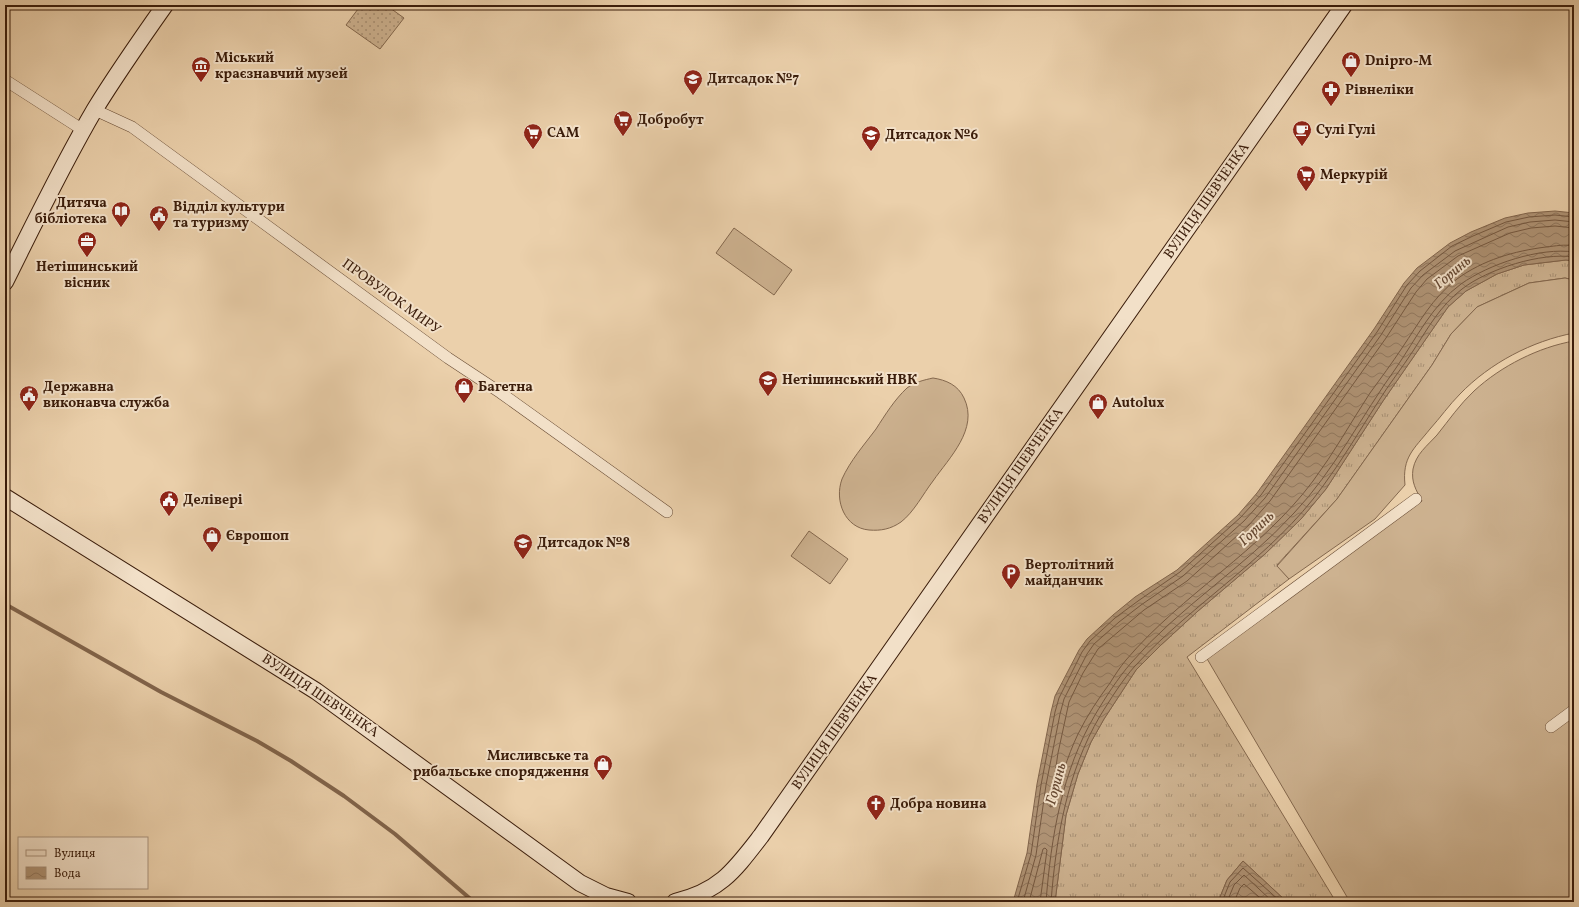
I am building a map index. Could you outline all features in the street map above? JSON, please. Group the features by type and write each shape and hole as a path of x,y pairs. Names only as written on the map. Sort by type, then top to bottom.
{"street":[{"path":"5,282 83,130 138,42 165,5"},
{"name":"ВУЛИЦЯ ШЕВЧЕНКА","path":"675,902 688,899 720,882 735,870 762,836 1344,5"},
{"path":"5,80 83,130"},
{"name":"ПРОВУЛОК МИРУ","path":"95,110 132,127 448,358 501,393 667,512"},
{"name":"ВУЛИЦЯ ШЕВЧЕНКА","path":"5,497 316,691 580,883 606,896 628,902"},
{"path":"1201,657 1416,499"},
{"path":"1551,727 1574,710"}],"green space":[{"path":"361,5 386,5 404,18 380,49 346,25"},
{"path":"734,228 792,270 774,295 716,253"},
{"path":"1566,260 1574,261 1574,280 1565,278 1529,283 1477,307 1451,334 1432,365 1337,499 1277,565 1289,579 1187,657 1336,902 1287,902 1243,861 1227,880 1218,902 1055,902 1066,815 1078,774 1091,742 1136,670 1198,611 1265,554 1301,519 1326,489 1383,401 1448,307 1466,291 1497,274 1524,265"},
{"path":"1565,278 1574,280 1574,333 1543,342 1512,355 1498,363 1472,383 1460,394 1414,448 1405,467 1405,485 1375,519 1289,579 1277,566 1337,499 1432,365 1451,334 1477,307 1529,283"},
{"path":"1574,341 1574,902 1350,902 1206,657 1422,501 1413,482 1414,464 1422,450 1437,435 1474,391 1496,373 1521,359 1547,348"},
{"path":"933,378 955,386 964,398 968,410 968,421 965,432 954,453 906,518 890,528 882,530 869,530 861,528 848,519 841,504 839,496 840,487 845,472 890,407 903,392 913,384"},
{"path":"809,531 848,559 830,584 791,556"}],"water":[{"name":"Горинь","path":"1555,211 1574,213 1574,261 1566,260 1524,265 1497,274 1466,291 1448,307 1383,401 1326,489 1301,519 1265,554 1198,611 1136,670 1091,742 1078,774 1066,815 1055,902 1013,902 1027,853 1037,784 1055,696 1079,650 1087,639 1135,597 1177,570 1238,515 1257,493 1374,329 1404,283 1417,268 1450,243 1471,232 1505,218 1528,213"},
{"path":"1243,861 1287,902 1218,902 1227,880"}],"waterway":[{"path":"5,604 161,692 257,741 291,761 344,796 395,834 474,902"}],"place":[{"name":"Dnipro-M","path":"1351,78"},
{"name":"Міський краєзнавчий музей","path":"201,83"},
{"name":"Дитсадок №7","path":"693,96"},
{"name":"Рівнеліки","path":"1331,107"},
{"name":"Добробут","path":"623,137"},
{"name":"Сулі Гулі","path":"1302,147"},
{"name":"САМ","path":"533,150"},
{"name":"Дитсадок №6","path":"871,152"},
{"name":"Меркурій","path":"1306,192"},
{"name":"Дитяча бібліотека","path":"121,228"},
{"name":"Відділ культури та туризму","path":"159,232"},
{"name":"Нетішинський вісник","path":"87,258"},
{"name":"Нетішинський НВК","path":"768,397"},
{"name":"Багетна","path":"464,404"},
{"name":"Державна виконавча служба","path":"29,412"},
{"name":"Autolux","path":"1098,420"},
{"name":"Делівері","path":"169,517"},
{"name":"Єврошоп","path":"212,553"},
{"name":"Дитсадок №8","path":"523,560"},
{"name":"Вертолітний майданчик","path":"1011,590"},
{"name":"Мисливське та рибальське спорядження","path":"603,781"},
{"name":"Добра новина","path":"876,821"}]}
